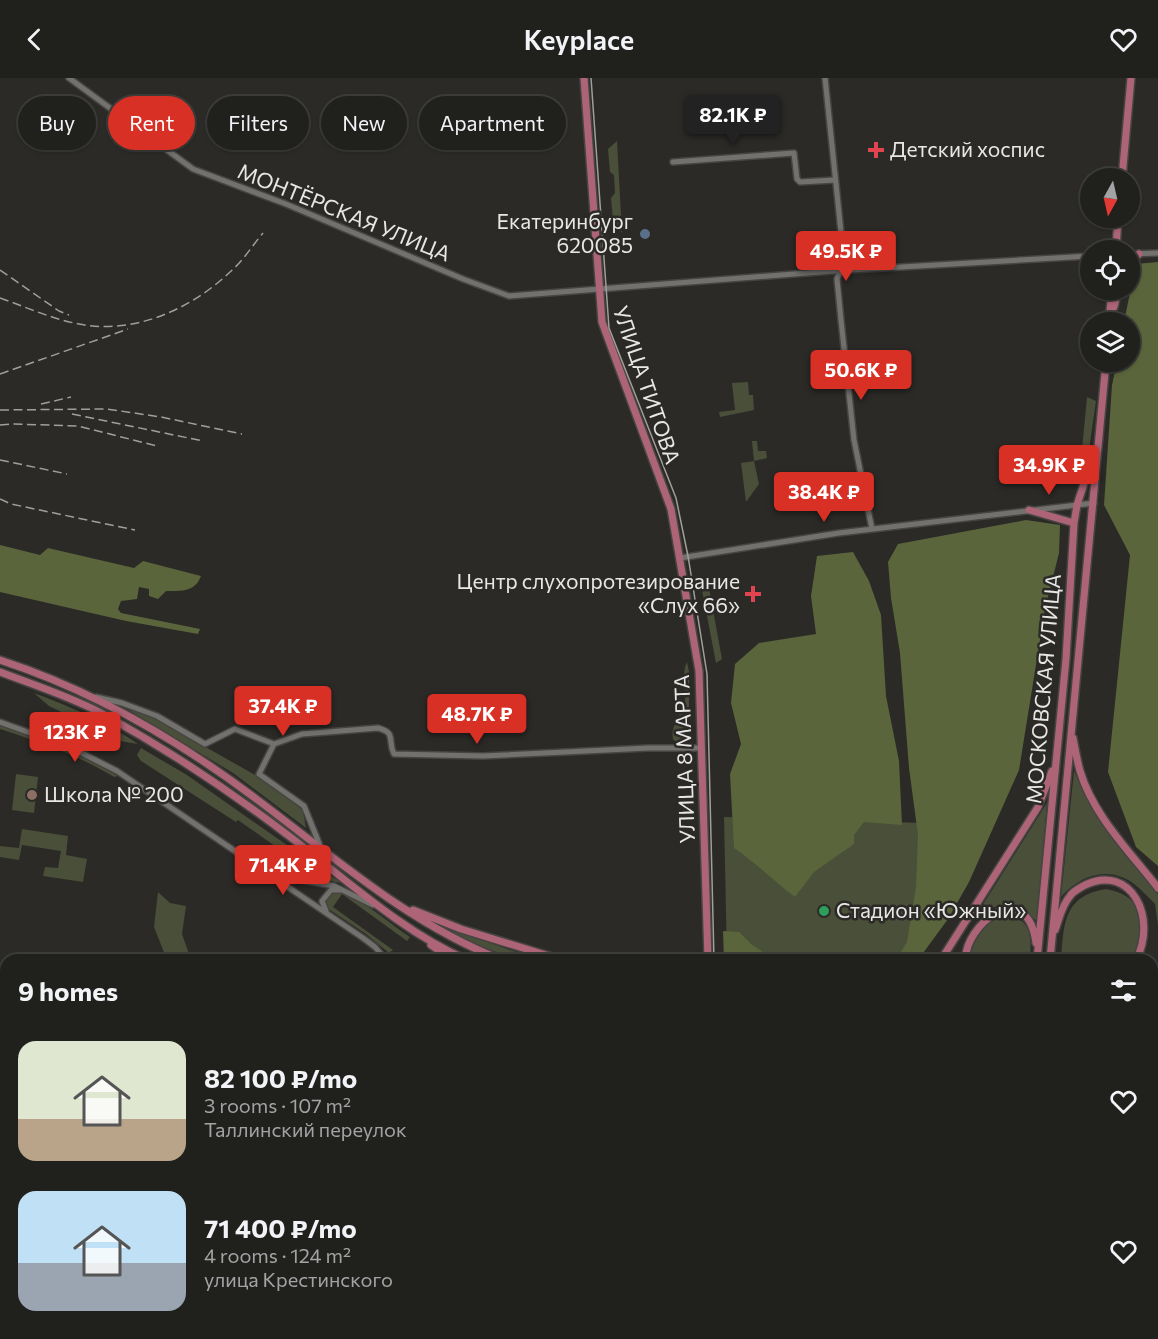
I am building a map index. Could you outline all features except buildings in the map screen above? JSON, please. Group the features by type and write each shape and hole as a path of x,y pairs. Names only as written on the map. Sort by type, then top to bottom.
{"main road":[{"name":"УЛИЦА ТИТОВА","path":"584,78 602,322 666,490 680,558"},
{"path":"1123,168 1131,78"},
{"name":"МОСКОВСКАЯ УЛИЦА","path":"1051,954 1105,372"},
{"name":"МОСКОВСКАЯ УЛИЦА","path":"1038,954 1069,618 1074,523 1077,505 1090,470 1100,424"},
{"path":"1029,510 1074,523"},
{"name":"УЛИЦА 8 МАРТА","path":"680,558 699,671 708,954"},
{"path":"0,660 34,671 91,696 164,738 223,775 393,902 459,942 488,954"},
{"path":"0,672 90,707 158,747 259,814 444,954"},
{"path":"1072,731 1080,772 1089,794 1158,888"},
{"path":"945,954 1038,807 1056,757"},
{"path":"1052,938 1065,903 1075,891 1094,881 1121,883 1133,890 1147,906 1152,923 1148,945 1141,954"},
{"path":"393,902 461,928 542,954"},
{"path":"965,954 971,940 988,918 1000,911 1011,909 1025,915 1031,921 1037,954"},
{"path":"407,927 456,954"}],"street":[{"name":"МОНТЁРСКАЯ УЛИЦА","path":"69,78 193,170 285,204 509,296 840,270 1080,257"},
{"path":"825,78 844,261 837,279 851,416 872,529"},
{"path":"673,162 794,153 797,179 800,182 835,180"},
{"path":"1140,254 1158,253"},
{"path":"680,558 872,529 1094,503"},
{"path":"91,696 122,703 157,716 205,744 235,729 274,744 302,734 378,728 387,731 390,735 394,754 483,756 648,748 702,748"},
{"path":"0,722 72,748 117,771 327,912 375,947 381,954"},
{"path":"274,744 259,774 304,806 322,849"},
{"path":"272,875 334,886 387,913"},
{"path":"327,912 322,901 327,892 335,889 344,890"}],"green space":[{"path":"617,141 622,233 613,221 611,198 615,193 614,175 610,172 608,149"},
{"path":"1158,262 1158,866 1136,847 1108,772 1130,555 1104,505 1115,372 1140,372 1140,312 1126,312 1129,300 1140,300 1140,264"},
{"path":"748,382 749,395 753,395 754,410 720,417 719,412 735,410 732,383"},
{"path":"1087,397 1096,401 1086,471 1078,492"},
{"path":"752,441 757,441 758,451 766,451 767,458 754,461"},
{"path":"754,461 759,484 746,502 741,463"},
{"path":"1026,520 1060,525 1059,553 1045,609 1019,770 969,882 948,919 922,954 900,954 907,942 916,887 918,835 909,768 900,653 888,562 898,544"},
{"path":"0,545 40,555 48,548 134,568 143,561 201,576 192,588 166,591 158,599 149,596 149,589 139,587 137,599 121,601 118,609 121,613 200,629 198,634 126,621 0,592"},
{"path":"853,552 869,581 881,615 886,696 899,761 902,825 864,822 854,835 854,844 814,872 795,897 734,848 730,774 741,744 731,703 735,664 759,643 816,634 811,596 817,556"},
{"path":"709,588 722,659 716,663 702,590"},
{"path":"687,662 689,742 676,742 672,734 685,699 684,672"},
{"path":"34,693 88,716 138,744 120,741 49,706"},
{"path":"122,706 156,719 293,799 303,811 306,828 233,773"},
{"path":"0,725 75,752 118,776 114,777 87,762 0,729"},
{"path":"141,748 187,775 341,883 322,879 238,820 236,822 141,761 137,755"},
{"path":"1074,771 1089,801 1129,859 1158,894 1158,925 1155,904 1134,884 1115,875 1095,875 1086,878 1061,897"},
{"path":"16,774 38,777 34,813 12,810"},
{"path":"1047,803 1037,921 1022,911 1006,906 991,908 975,917"},
{"name":"Стадион «Южный»","path":"724,817 925,823 920,954 727,954"},
{"path":"22,829 68,836 66,855 87,859 83,882 43,876 45,867 58,868 61,851 22,845 19,860 0,857 0,846 19,848"},
{"path":"1106,889 1127,897 1135,905 1145,925 1135,954 1061,954 1068,914 1081,898"},
{"path":"336,891 364,904 410,937 407,941 342,894 333,907 393,950 389,953 366,934 327,908 326,900 331,893"},
{"path":"158,892 170,903 186,906 182,934 189,954 165,954 154,927"},
{"path":"1000,915 1010,916 1024,923 1030,935 1030,954 971,954 980,934"},
{"path":"435,923 524,954 501,954 472,943"},
{"path":"723,931 739,932 766,954 724,954"}],"tram line":[{"path":"591,78 609,328 676,498 707,674 714,954"}],"railway":[{"path":"0,298 79,324 120,326 141,322 180,308 215,285 239,263 263,233"},
{"path":"0,270 59,311 69,315"},
{"path":"0,374 128,329"},
{"path":"41,404 71,397"},
{"path":"0,410 107,409 161,417 242,434"},
{"path":"72,414 203,441"},
{"path":"0,425 78,426 157,446"},
{"path":"0,460 67,474"},
{"path":"0,499 11,504 135,530"}],"place":[{"name":"Детский хоспис","path":"876,150"},
{"name":"Екатеринбург 620085","path":"645,234"},
{"name":"Центр слухопротезирование «Слух 66»","path":"753,594"},
{"name":"Школа № 200","path":"32,795"},
{"name":"Стадион «Южный»","path":"824,911"}]}
